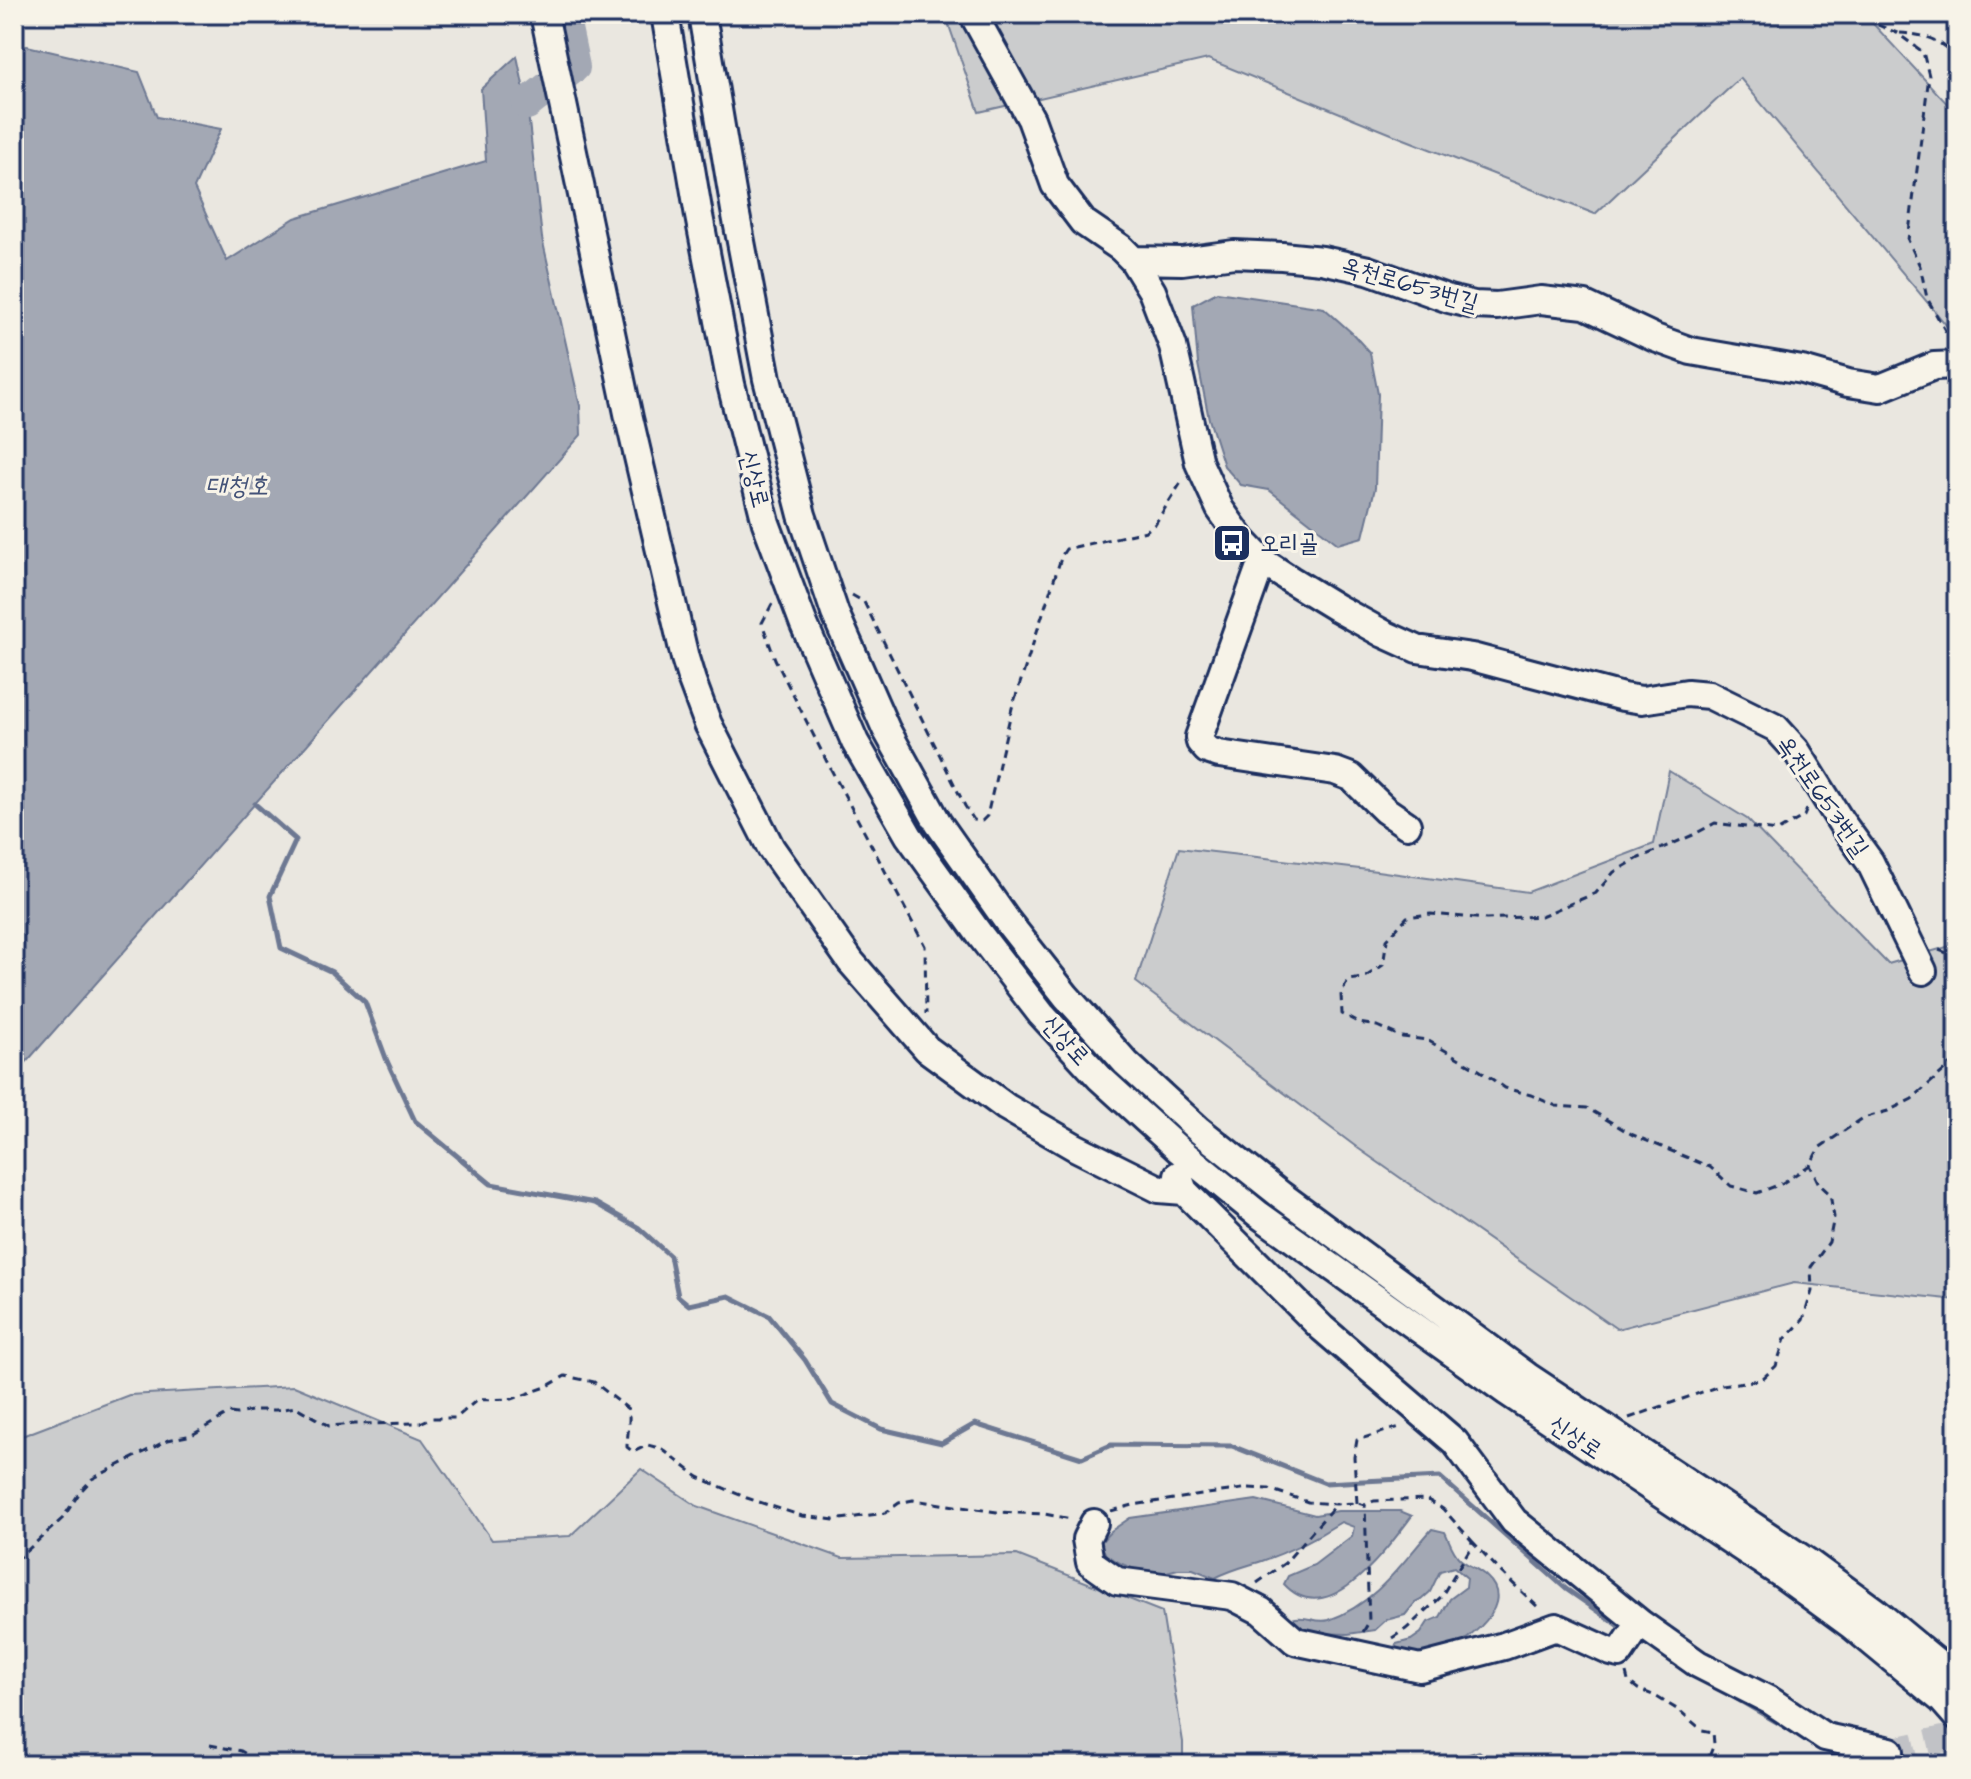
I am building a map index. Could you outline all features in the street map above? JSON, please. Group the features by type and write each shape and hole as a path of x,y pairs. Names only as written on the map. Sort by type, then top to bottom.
{"street":[{"name":"신상로","path":"665,14 731,384 766,523 803,622 855,742 909,836 980,935 1041,1014 1100,1078 1258,1214 1507,1392 1829,1608 1942,1700 1957,1717"},
{"name":"신상로","path":"702,14 767,379 802,515 844,604 886,729 938,823 1016,934 1126,1063 1199,1130 1281,1195 1527,1376 1820,1571 1876,1612 1957,1679"},
{"name":"옥천로653번길","path":"973,14 1031,119 1055,185 1083,222 1133,260 1152,291 1173,346 1199,463 1220,509 1262,561 1337,608 1417,649 1472,657 1642,700 1687,693 1709,695 1776,728 1796,750 1870,862 1923,971"},
{"path":"546,23 629,418 685,658 708,724 771,848 851,962 927,1049 1006,1107 1075,1147 1159,1189 1184,1191"},
{"name":"옥천로653번길","path":"1133,260 1182,261 1234,254 1282,256 1322,260 1368,270 1474,305 1497,306 1541,300 1585,305 1682,348 1880,388 1934,366 1957,365"},
{"path":"1262,561 1199,737 1200,742 1207,750 1219,754 1335,771 1351,777 1385,810 1407,825"},
{"path":"1165,1137 1184,1191 1322,1328 1455,1442 1514,1521 1640,1623 1698,1664 1771,1701 1825,1737 1890,1751"},
{"path":"1094,1523 1086,1539 1090,1562 1117,1581 1232,1596 1261,1611 1295,1641 1362,1647 1420,1668 1504,1646 1556,1627 1619,1654 1640,1623"}],"path":[{"path":"1852,14 1897,33 1923,52 1929,76 1908,240 1920,266 1927,298 1957,352"},
{"path":"1897,33 1923,35 1947,47 1957,59"},
{"path":"844,604 864,602 965,806 974,820 982,821 987,816 1012,708 1062,555 1066,549 1146,531 1155,524 1185,476"},
{"path":"774,602 762,623 775,659 925,946 926,1018"},
{"path":"1816,783 1804,816 1778,831 1715,823 1614,872 1596,893 1541,916 1486,919 1431,914 1407,917 1387,940 1383,965 1364,978 1348,980 1341,994 1342,1014 1402,1037 1427,1040 1505,1088 1556,1106 1587,1108 1633,1135 1710,1167 1731,1186 1757,1193 1781,1184 1810,1165 1819,1148 1863,1118 1888,1111 1912,1099 1957,1059"},
{"path":"1609,1430 1627,1419 1722,1385 1761,1380 1776,1366 1785,1339 1803,1320 1812,1291 1811,1267 1829,1242 1834,1217 1830,1194 1819,1184 1810,1165"},
{"path":"14,1558 21,1556 63,1518 92,1479 168,1440 192,1435 230,1413 296,1407 329,1426 420,1423 431,1418 456,1418 477,1400 512,1399 546,1387 565,1376 594,1382 628,1409 627,1447 633,1452 648,1445 662,1449 698,1477 747,1498 802,1516 834,1520 863,1517 885,1513 899,1503 913,1500 997,1512 1067,1517 1086,1525 1111,1511 1133,1505 1249,1488 1269,1489 1308,1502 1336,1504 1365,1505 1374,1501 1426,1499 1443,1509 1472,1544 1556,1627"},
{"path":"1357,1503 1354,1457 1357,1440 1408,1424"},
{"path":"1242,1601 1259,1582 1285,1563 1336,1504"},
{"path":"1362,1647 1369,1622 1365,1505"},
{"path":"1362,1647 1406,1629 1441,1597 1472,1544"},
{"path":"1619,1654 1628,1681 1680,1711 1702,1730 1713,1732 1714,1744 1706,1765"},
{"path":"210,1745 241,1751 265,1765"}],"shaded area":[{"path":"945,14 1864,14 1957,116 1957,338 1740,78 1595,214 1208,59 979,112"},
{"path":"1669,771 1747,819 1888,964 1957,944 1957,1300 1794,1283 1617,1329 1359,1149 1136,982 1179,848 1528,892 1654,844"},
{"path":"294,1386 422,1439 492,1540 570,1536 641,1469 697,1506 842,1558 1017,1555 1162,1612 1183,1742 1183,1765 14,1765 14,1439 129,1395"},
{"path":"1479,1751 1496,1765 1433,1765"}],"water":[{"name":"대청호","path":"27,46 139,72 157,117 221,129 194,188 227,261 295,218 486,161 481,89 517,56 527,104 542,238 580,406 581,435 14,1076 14,49"},
{"path":"1217,292 1324,308 1370,353 1378,394 1375,488 1363,537 1338,544 1269,490 1241,485 1224,466 1209,419 1198,364 1193,305"},
{"path":"1256,1500 1315,1515 1338,1511 1400,1511 1412,1516 1355,1581 1337,1593 1319,1598 1301,1596 1284,1584 1288,1576 1314,1565 1352,1536 1354,1527 1341,1522 1293,1548 1215,1578 1193,1569 1178,1569 1151,1576 1106,1555 1100,1543 1130,1518"},
{"path":"1432,1529 1445,1532 1458,1556 1484,1574 1496,1589 1496,1602 1490,1615 1453,1649 1429,1663 1393,1653 1396,1644 1411,1640 1421,1633 1428,1622 1440,1617 1450,1599 1466,1587 1467,1578 1454,1567 1440,1571 1430,1592 1405,1615 1386,1620 1375,1630 1348,1634 1316,1633 1301,1631 1293,1626 1292,1619 1329,1620 1360,1604 1386,1582"}],"waterway":[{"path":"527,104 574,67 563,14"},
{"path":"255,804 296,840 270,896 281,948 332,972 365,1002 387,1061 415,1121 491,1184 595,1203 639,1228 670,1256 678,1296 689,1305 729,1296 769,1316 805,1360 832,1404 881,1429 942,1443 975,1424 1082,1458 1111,1445 1232,1446 1325,1483 1440,1477 1566,1589 1624,1629"},
{"path":"1725,1692 1806,1739"},
{"path":"1821,1748 1852,1765"},
{"path":"1890,1765 1896,1764"}],"tunnel":[{"path":"1890,1751 1957,1736"}],"place":[{"name":"오리골","path":"1232,543"}]}
